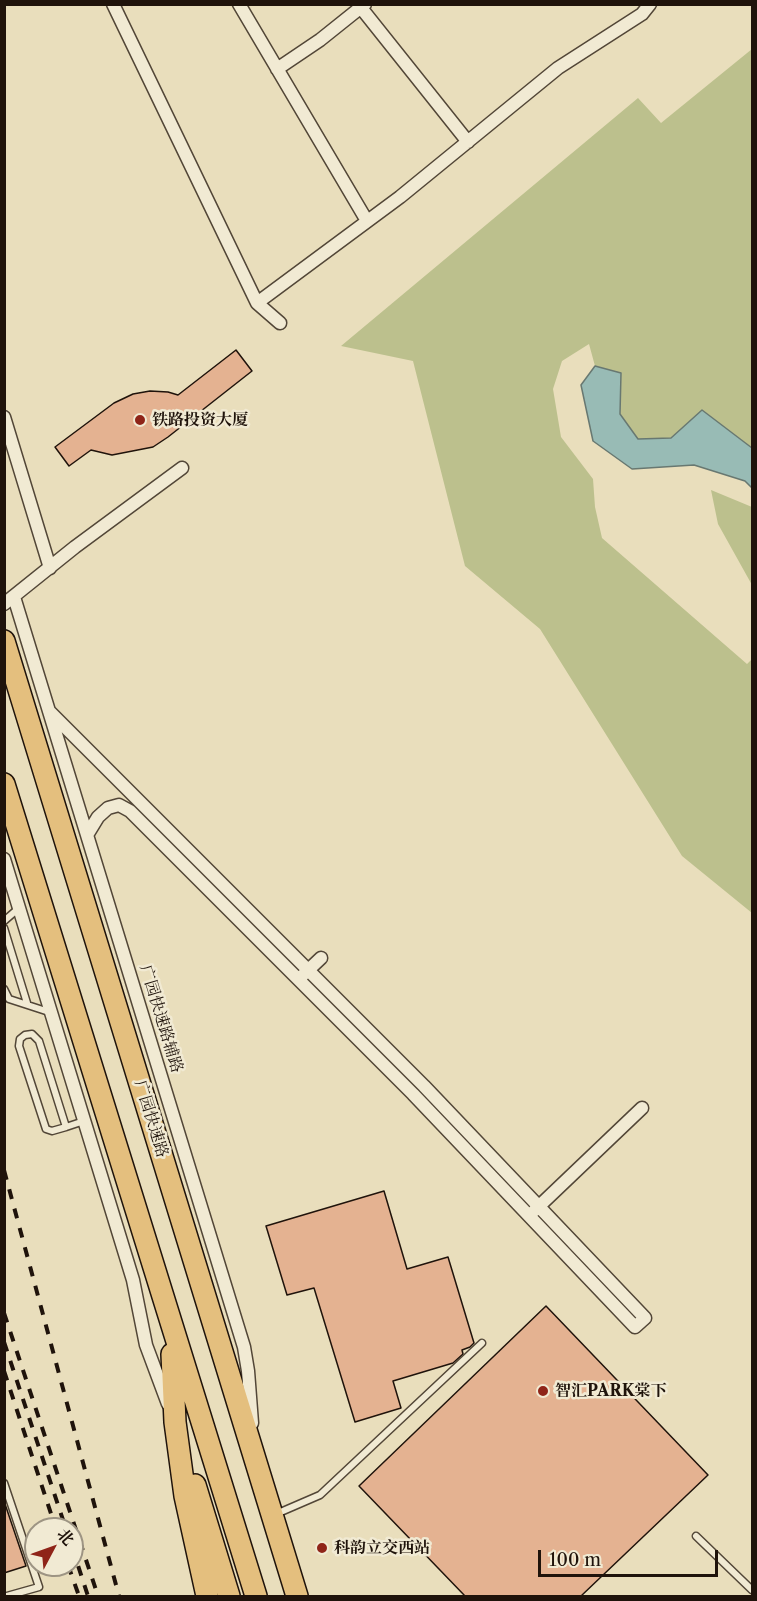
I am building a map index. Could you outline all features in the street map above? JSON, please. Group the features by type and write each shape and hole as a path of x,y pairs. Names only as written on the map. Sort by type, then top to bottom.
{"highway":[{"name":"广园快速路","path":"4,641 298,1594"},
{"path":"4,784 256,1596"},
{"path":"171,1324 175,1422 185,1496 207,1596"},
{"path":"175,1422 229,1596"}],"street":[{"path":"113,4 257,303 280,323"},
{"path":"239,4 367,221"},
{"path":"257,303 367,221 558,68 642,14 650,4"},
{"path":"277,69 320,40 361,6 468,142"},
{"path":"4,417 50,568"},
{"path":"9,601 182,468"},
{"name":"广园快速路辅路","path":"9,601 50,712 244,1347 254,1455"},
{"path":"50,712 447,1109 645,1318 635,1327 413,1094 125,808 117,805 106,809 87,835"},
{"path":"4,859 133,1280 149,1354 175,1422"},
{"path":"299,980 321,958"},
{"path":"529,1216 642,1108"}],"lane":[{"path":"4,921 19,908"},
{"path":"4,928 27,1003"},
{"path":"4,989 9,999 27,1003 51,1013"},
{"path":"66,1127 39,1041 32,1034 25,1035 20,1040 19,1047 44,1125 49,1130 66,1127 84,1121"},
{"path":"272,1515 320,1495 482,1343"},
{"path":"4,1483 39,1587 8,1596"},
{"path":"696,1536 753,1590"}],"green space":[{"path":"752,49 752,448 702,410 671,438 638,439 620,414 621,373 595,366 589,344 562,361 553,389 561,437 593,479 595,507 602,538 747,664 752,659 752,913 682,856 540,629 465,566 413,361 341,346 638,98 661,123"},
{"path":"711,490 752,507 752,585 718,524"}],"water":[{"path":"595,366 621,373 620,414 638,439 671,438 702,410 752,448 752,488 745,481 694,465 632,469 593,441 581,385"}],"building":[{"name":"铁路投资大厦","path":"236,350 252,371 153,447 112,455 91,450 69,466 55,447 114,403 133,394 150,391 178,395"},
{"path":"384,1191 407,1269 448,1257 474,1343 462,1350 463,1354 453,1363 393,1381 401,1408 355,1422 314,1288 287,1295 266,1226"},
{"name":"智汇PARK棠下","path":"546,1306 708,1475 581,1596 465,1596 359,1486"},
{"path":"4,1501 24,1560 24,1567 4,1573"}],"railway":[{"path":"4,1170 119,1596"},
{"path":"4,1313 98,1596"},
{"path":"4,1342 62,1517"},
{"path":"4,1371 52,1517"},
{"path":"72,1577 79,1596"},
{"path":"82,1577 88,1596"}],"place":[{"name":"铁路投资大厦","path":"140,420"},
{"name":"智汇PARK棠下","path":"543,1391"},
{"name":"科韵立交西站","path":"322,1548"}]}
